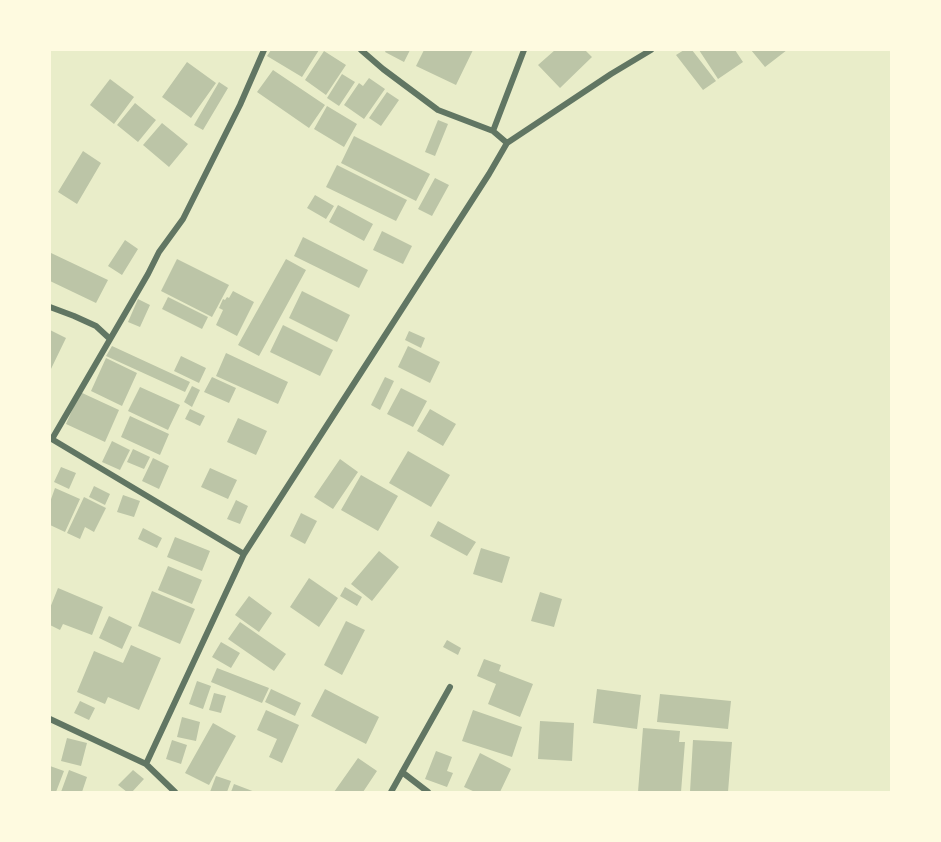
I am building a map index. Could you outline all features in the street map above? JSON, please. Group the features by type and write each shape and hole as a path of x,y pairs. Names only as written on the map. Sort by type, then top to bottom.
{"street":[{"path":"244,554 51,438 159,252 183,219 240,105 264,50"},
{"path":"361,50 438,110 493,130 507,143"},
{"path":"493,130 524,50"},
{"path":"146,764 244,554 507,143 610,74 651,50"},
{"path":"50,307 96,326 110,339"},
{"path":"391,792 450,687"},
{"path":"50,719 146,764 175,792"},
{"path":"402,772 428,792"}],"building":[{"path":"271,50 319,50 302,77 267,56"},
{"path":"386,50 410,50 404,62 385,52"},
{"path":"424,50 473,50 456,85 416,66"},
{"path":"555,50 585,50 592,57 560,88 538,65"},
{"path":"684,50 692,50 716,81 703,90 676,55"},
{"path":"699,50 735,50 743,62 718,79"},
{"path":"751,50 787,50 765,67"},
{"path":"324,51 346,65 326,95 305,80"},
{"path":"187,62 216,83 191,118 162,97"},
{"path":"273,70 325,105 309,128 257,92"},
{"path":"342,74 355,82 339,106 327,98"},
{"path":"369,78 385,89 364,119 344,105 359,83 363,86"},
{"path":"110,79 134,97 114,124 90,105"},
{"path":"219,82 228,88 203,130 194,125"},
{"path":"387,92 399,100 381,126 369,118"},
{"path":"135,103 156,120 138,142 117,125"},
{"path":"327,106 357,124 344,147 314,129"},
{"path":"438,120 448,124 435,156 425,152"},
{"path":"162,123 188,144 169,167 143,145"},
{"path":"354,136 430,174 416,201 341,163"},
{"path":"83,151 101,163 77,204 58,192"},
{"path":"337,165 407,200 396,221 326,187"},
{"path":"435,178 449,185 432,216 418,209"},
{"path":"315,195 334,206 326,219 307,208"},
{"path":"338,205 373,224 364,241 329,222"},
{"path":"382,231 412,246 403,264 373,250"},
{"path":"303,237 368,270 359,288 294,256"},
{"path":"125,240 138,249 122,275 108,266"},
{"path":"51,253 108,280 96,303 50,281"},
{"path":"177,259 229,285 212,317 161,291"},
{"path":"286,259 306,270 259,356 238,345"},
{"path":"233,291 254,302 237,336 216,325 223,310 219,308 223,299 229,298"},
{"path":"302,291 350,315 337,342 289,318"},
{"path":"168,297 208,317 202,329 162,309"},
{"path":"138,299 150,305 140,327 128,322"},
{"path":"283,325 333,350 320,376 270,352"},
{"path":"50,330 66,338 50,371"},
{"path":"409,331 425,338 421,348 405,340"},
{"path":"112,346 190,382 185,392 106,356"},
{"path":"408,346 440,362 430,383 398,367"},
{"path":"226,353 288,382 278,404 216,376"},
{"path":"181,356 206,368 199,383 174,371"},
{"path":"106,358 137,373 122,406 91,391"},
{"path":"212,377 236,388 229,403 204,392"},
{"path":"385,377 394,381 380,410 371,405"},
{"path":"192,386 200,390 192,407 184,402"},
{"path":"140,387 180,405 168,430 128,411"},
{"path":"401,388 427,401 413,427 387,414"},
{"path":"80,392 119,410 105,442 66,424"},
{"path":"190,409 205,416 200,426 185,419"},
{"path":"430,409 456,424 443,446 417,431"},
{"path":"130,416 169,434 160,455 121,437"},
{"path":"238,418 267,431 256,455 227,442"},
{"path":"112,441 130,450 120,470 102,462"},
{"path":"133,449 150,457 144,469 127,462"},
{"path":"408,451 450,475 431,507 389,483"},
{"path":"153,458 169,466 159,489 142,481"},
{"path":"340,459 358,472 333,509 314,497"},
{"path":"61,467 76,473 69,489 54,482"},
{"path":"210,468 237,480 228,499 201,487"},
{"path":"361,475 398,496 378,531 341,510"},
{"path":"94,486 110,494 105,505 89,497"},
{"path":"55,488 80,499 65,532 50,525 50,502"},
{"path":"123,495 140,501 134,517 117,512"},
{"path":"84,497 106,508 94,532 85,527 80,539 67,533"},
{"path":"236,500 248,506 240,524 227,519"},
{"path":"301,513 317,521 305,544 290,536"},
{"path":"438,521 476,542 467,556 430,536"},
{"path":"143,528 162,538 157,548 138,539"},
{"path":"175,537 210,551 202,571 167,557"},
{"path":"481,548 510,557 502,583 473,574"},
{"path":"379,551 399,567 372,601 351,584"},
{"path":"168,566 202,580 192,604 158,590"},
{"path":"309,578 338,598 319,627 290,607"},
{"path":"345,587 362,597 357,606 340,596"},
{"path":"58,588 103,607 92,635 63,624 60,630 50,625 50,608"},
{"path":"152,591 195,609 180,644 138,626"},
{"path":"540,592 562,599 554,627 531,621"},
{"path":"249,596 272,613 259,632 235,615"},
{"path":"109,616 132,627 122,649 99,638"},
{"path":"346,621 365,630 342,675 324,665"},
{"path":"240,622 286,654 274,671 228,639"},
{"path":"447,640 461,648 458,655 443,647"},
{"path":"221,642 240,653 231,668 212,657"},
{"path":"131,645 161,658 139,710 108,697 105,704 77,692 94,651 123,663"},
{"path":"484,659 501,665 499,671 533,684 520,717 488,704 496,684 477,676"},
{"path":"217,668 269,688 262,703 211,682"},
{"path":"197,681 211,686 203,709 189,704"},
{"path":"271,689 301,703 295,716 265,702"},
{"path":"325,689 379,717 366,744 311,716"},
{"path":"597,689 641,695 637,729 593,723"},
{"path":"214,693 226,696 221,713 209,710"},
{"path":"660,694 731,701 728,729 657,722"},
{"path":"80,701 95,708 89,720 74,713"},
{"path":"266,710 299,725 282,763 269,757 277,739 257,730"},
{"path":"473,710 522,727 512,757 462,741"},
{"path":"182,717 200,722 196,741 177,737"},
{"path":"540,721 574,723 572,761 538,759"},
{"path":"213,723 236,736 209,785 185,773"},
{"path":"643,728 680,731 679,742 685,742 681,792 638,792"},
{"path":"67,738 87,743 81,766 61,761"},
{"path":"172,740 187,745 181,764 166,759"},
{"path":"693,740 732,742 728,792 690,792"},
{"path":"436,751 452,757 447,771 453,773 447,787 425,779"},
{"path":"480,753 511,769 500,792 475,792 464,787"},
{"path":"358,758 377,771 363,792 334,792"},
{"path":"50,766 64,771 56,792 50,792"},
{"path":"69,770 87,777 82,792 61,792"},
{"path":"133,770 144,779 132,792 127,792 118,785"},
{"path":"216,776 231,781 227,792 210,792"},
{"path":"234,784 255,792 231,792"}]}
